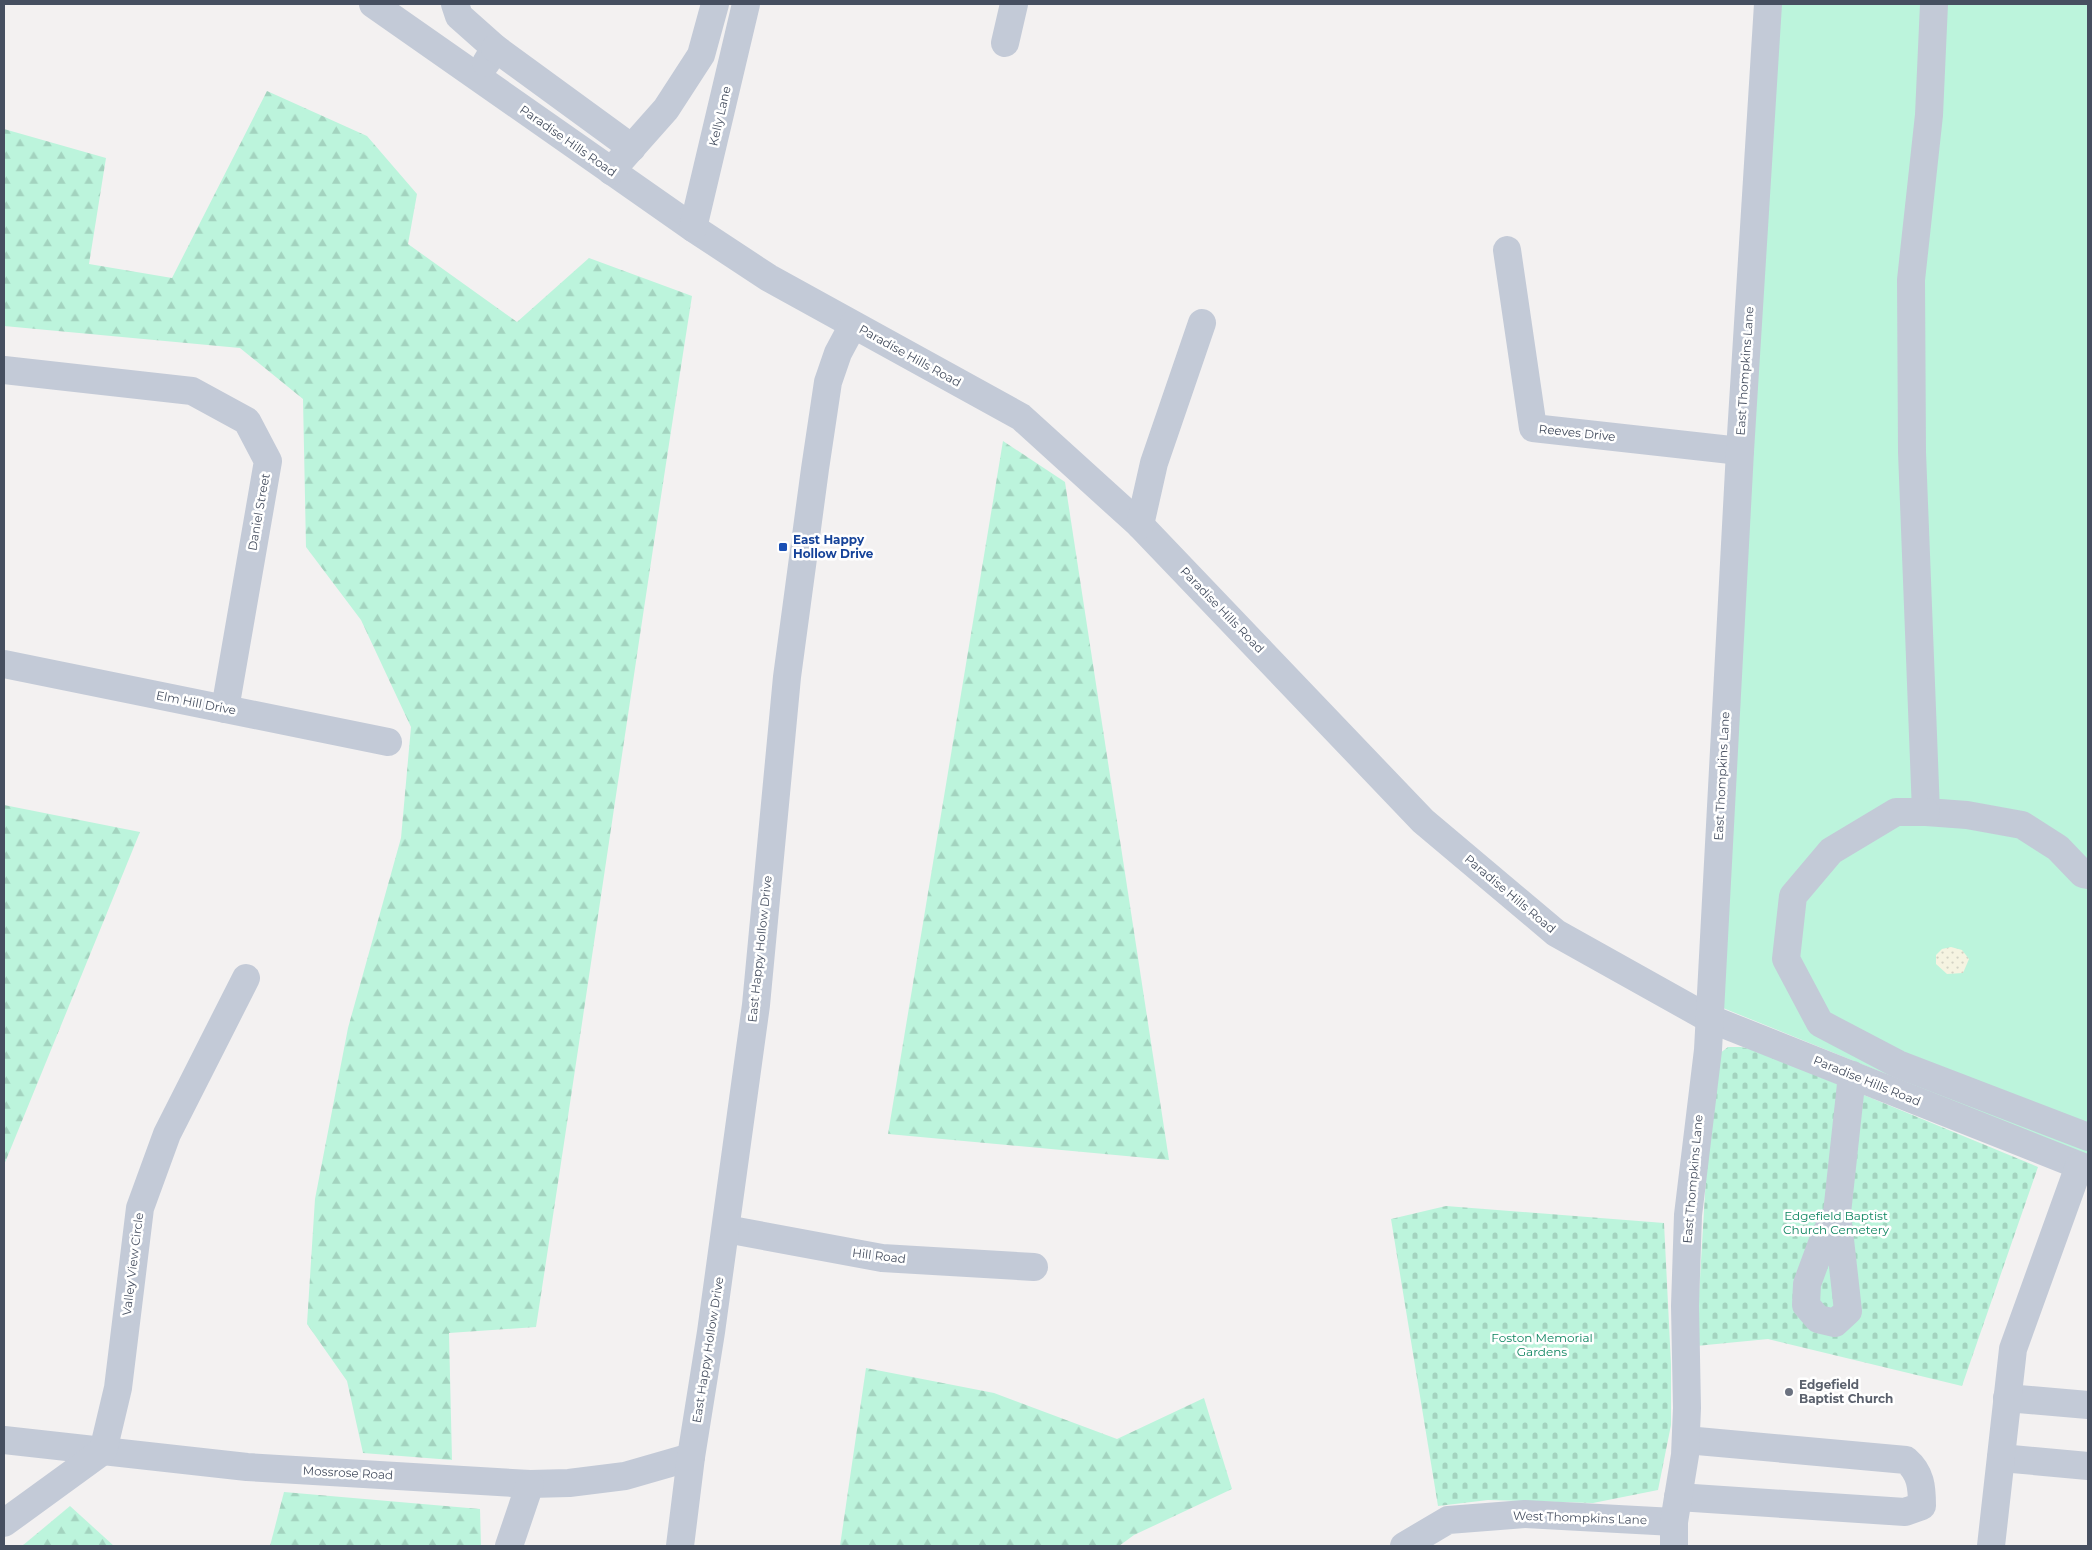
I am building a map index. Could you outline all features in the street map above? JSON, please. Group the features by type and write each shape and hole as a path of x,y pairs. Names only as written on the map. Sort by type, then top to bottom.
{"street":[{"path":"455,4 459,16 495,48 632,148"},
{"path":"611,171 666,109 701,55 711,26 715,4"},
{"name":"Kelly Lane","path":"693,228 746,4"},
{"path":"1005,43 1014,4"},
{"name":"East Thompkins Lane","path":"1675,1522 1686,1440 1685,1306 1688,1215 1708,1050 1708,1018 1740,451 1768,4"},
{"path":"1926,812 1912,452 1911,280 1929,115 1934,4"},
{"name":"Paradise Hills Road","path":"386,8 479,78 693,228 769,278 1021,417 1140,525 1424,821 1556,933 1708,1018 2084,1167"},
{"path":"479,78 495,48"},
{"path":"550,128 569,103"},
{"name":"Reeves Drive","path":"1507,250 1533,428 1740,451"},
{"path":"1140,525 1154,463 1202,323"},
{"name":"East Happy Hollow Drive","path":"680,1546 691,1457 726,1229 756,1004 787,677 815,469 828,382 838,353 854,325"},
{"name":"Daniel Street","path":"4,370 192,391 247,421 268,461 225,708"},
{"name":"Elm Hill Drive","path":"4,664 388,742"},
{"path":"2088,875 2083,874 2058,848 2022,825 1967,815 1896,812 1831,851 1793,896 1786,959 1820,1023 1898,1064 2088,1137"},
{"name":"Valley View Circle","path":"103,1451 118,1388 140,1208 166,1134 246,978"},
{"path":"1837,1213 1852,1075"},
{"path":"1990,1546 2013,1349 2084,1167"},
{"name":"Hill Road","path":"726,1229 882,1258 1034,1267"},
{"path":"2007,1398 2088,1406"},
{"name":"Mossrose Road","path":"4,1440 247,1467 530,1484 569,1483 625,1476 691,1457"},
{"name":"West Thompkins Lane","path":"1404,1546 1448,1520 1525,1514 1675,1522 1905,1512 1922,1506 1922,1484 1915,1468 1906,1460 1686,1440"},
{"path":"4,1523 103,1451"},
{"path":"2000,1458 2088,1466"},
{"path":"509,1546 530,1484"}],"green space":[{"path":"1777,4 2088,4 2088,1156 1723,1008"},
{"path":"267,91 367,136 417,194 408,244 517,322 589,258 692,296 536,1327 449,1333 452,1460 363,1453 347,1381 307,1324 315,1199 348,1028 401,838 411,727 361,620 306,547 303,399 240,348 4,326 4,129 106,158 89,264 172,278"},
{"path":"1003,441 1065,482 1169,1160 888,1134"},
{"path":"4,805 140,832 4,1165"},
{"name":"Edgefield Baptist Church Cemetery","path":"1728,1047 1755,1050 2038,1167 1962,1386 1768,1339 1696,1346 1711,1092 1715,1057"},
{"name":"Foston Memorial Gardens","path":"1446,1206 1664,1223 1671,1364 1671,1425 1658,1490 1593,1503 1488,1500 1438,1506 1391,1219"},
{"path":"866,1368 994,1393 1117,1439 1204,1398 1232,1489 1134,1535 1119,1546 840,1546"},
{"path":"284,1492 480,1509 481,1546 270,1546"},
{"path":"70,1506 114,1546 22,1546"}],"sand":[{"path":"1951,947 1962,950 1969,959 1963,973 1947,974 1936,964 1936,955 1942,949"}],"place":[{"name":"East Happy Hollow Drive","path":"783,547"},
{"name":"Edgefield Baptist Church","path":"1789,1392"}]}
